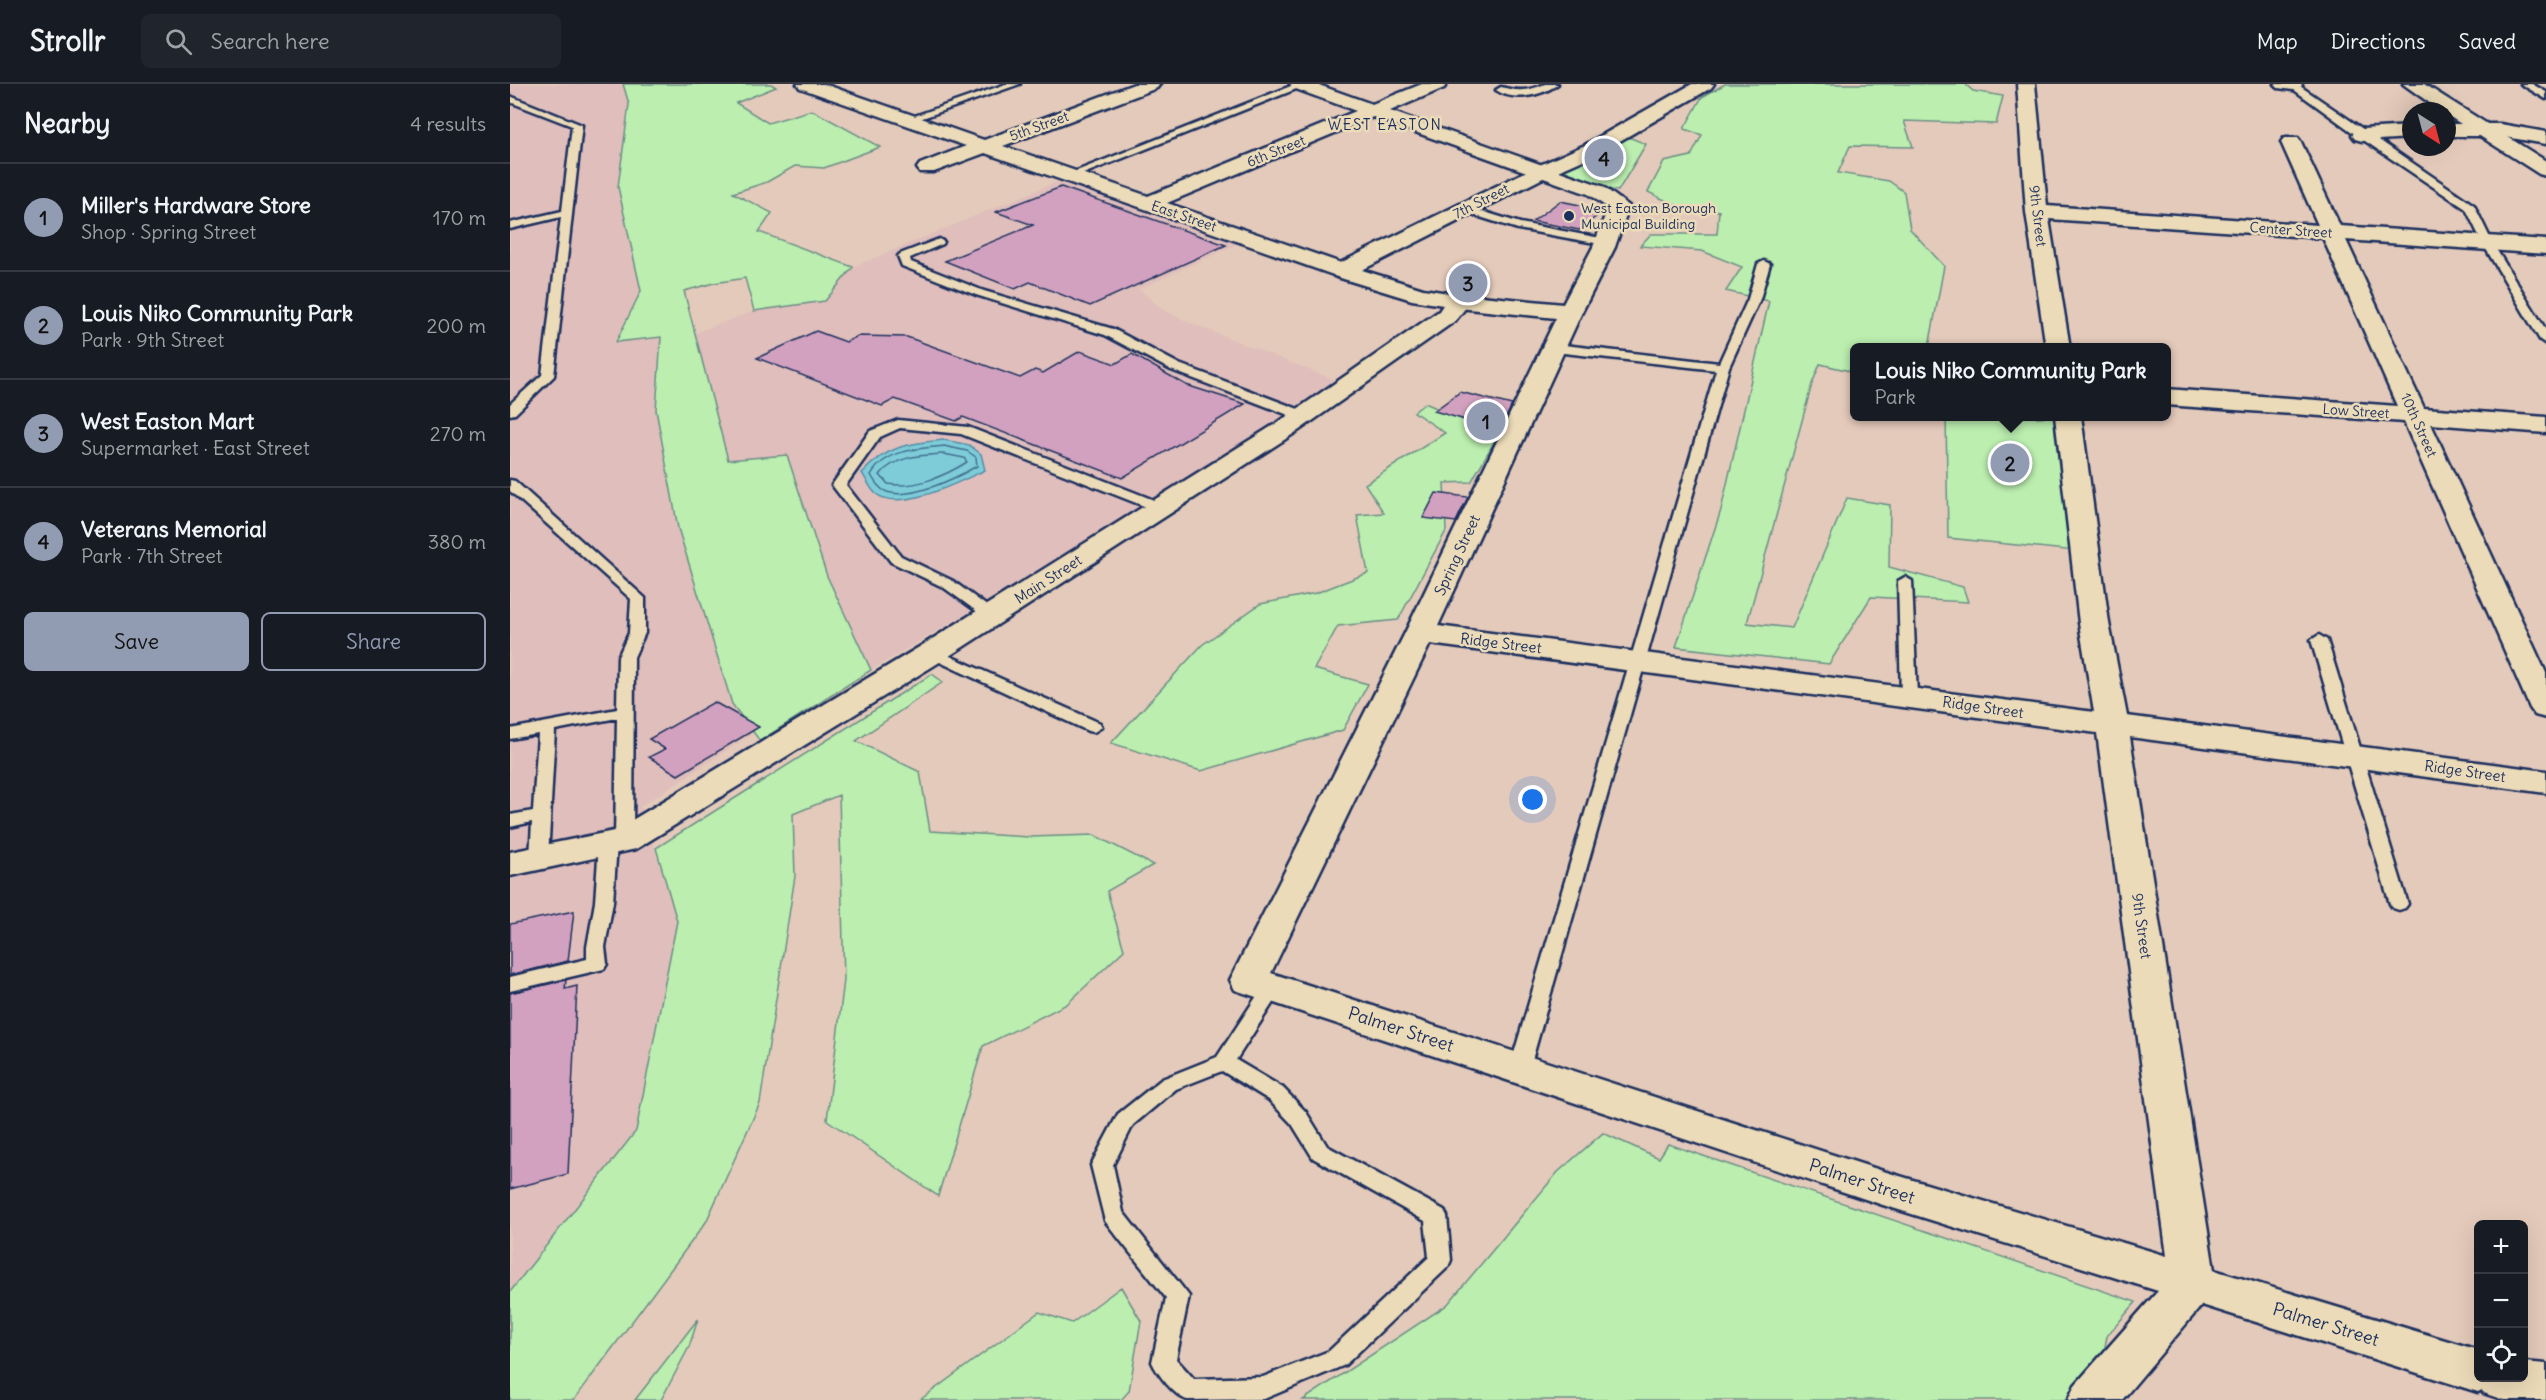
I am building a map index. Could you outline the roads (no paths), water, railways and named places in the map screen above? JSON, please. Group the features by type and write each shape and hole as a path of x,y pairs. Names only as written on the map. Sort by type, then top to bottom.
{"street":[{"name":"East Street","path":"806,84 1342,271 1420,295 1570,312"},
{"path":"834,94 864,84"},
{"name":"5th Street","path":"927,168 1151,84"},
{"path":"1301,84 1539,172"},
{"name":"6th Street","path":"1148,204 1438,84"},
{"name":"7th Street","path":"1342,271 1539,172 1622,134 1705,84"},
{"name":"9th Street","path":"2026,84 2037,212 2057,343"},
{"path":"2412,84 2546,170"},
{"path":"2456,129 2481,128 2546,138"},
{"path":"2362,135 2402,133"},
{"name":"10th Street","path":"2291,142 2546,708"},
{"name":"Spring Street","path":"1261,984 1420,633 1570,312 1606,242 1619,206 1595,190 1539,172"},
{"name":"Center Street","path":"2037,212 2546,247"},
{"name":"Main Street","path":"524,861 616,842 932,653 1304,416 1447,316 1459,300"},
{"name":"Low Street","path":"2171,397 2546,425"},
{"name":"9th Street","path":"2069,421 2094,622 2112,725 2193,1283"},
{"name":"Ridge Street","path":"1420,633 2546,782"},
{"name":"Palmer Street","path":"1261,984 1520,1067 1883,1188 2474,1370"},
{"path":"2092,1400 2193,1283"},
{"path":"2514,1382 2546,1385"}],"lane":[{"path":"908,120 1015,84"},
{"path":"1069,176 1301,84"},
{"path":"1513,84 1501,90 1510,94 1526,95 1552,84"},
{"path":"2289,84 2470,207 2488,244 2546,340"},
{"path":"2526,84 2546,96"},
{"path":"510,99 577,125 548,376 510,411"},
{"path":"1465,209 1518,226 1606,242"},
{"path":"510,226 566,213"},
{"path":"939,242 904,256 906,264 980,293 1110,332 1175,367 1304,416"},
{"path":"1520,1067 1723,367 1754,299 1764,264"},
{"path":"1555,348 1723,367"},
{"path":"991,615 948,584 896,559 839,485 875,434 898,424 963,430 1159,507"},
{"path":"510,484 638,598 637,633 626,657 625,712 616,842 596,947 597,964 510,984"},
{"path":"1905,581 1909,696"},
{"path":"2319,640 2399,904"},
{"path":"932,653 1094,727"},
{"path":"510,734 625,712"},
{"path":"524,861 542,815 547,727"},
{"path":"510,821 542,815"},
{"path":"1224,1062 1276,1094 1299,1118 1320,1152 1436,1216 1440,1260 1337,1358 1264,1388 1189,1390 1164,1362 1178,1296 1113,1215 1102,1165 1125,1120 1169,1084 1224,1062 1261,984"}],"water":[{"path":"944,440 969,445 981,454 985,470 930,494 899,500 885,498 875,493 862,473 890,451 909,445"}],"place":[{"name":"Veterans Memorial","path":"1604,158"},
{"name":"West Easton Borough Municipal Building","path":"1569,216"},
{"name":"West Easton Mart","path":"1468,283"},
{"name":"Miller's Hardware Store","path":"1486,421"},
{"name":"Louis Niko Community Park","path":"2010,463"}],"district":[{"name":"WEST EASTON","path":"1385,124"}]}
